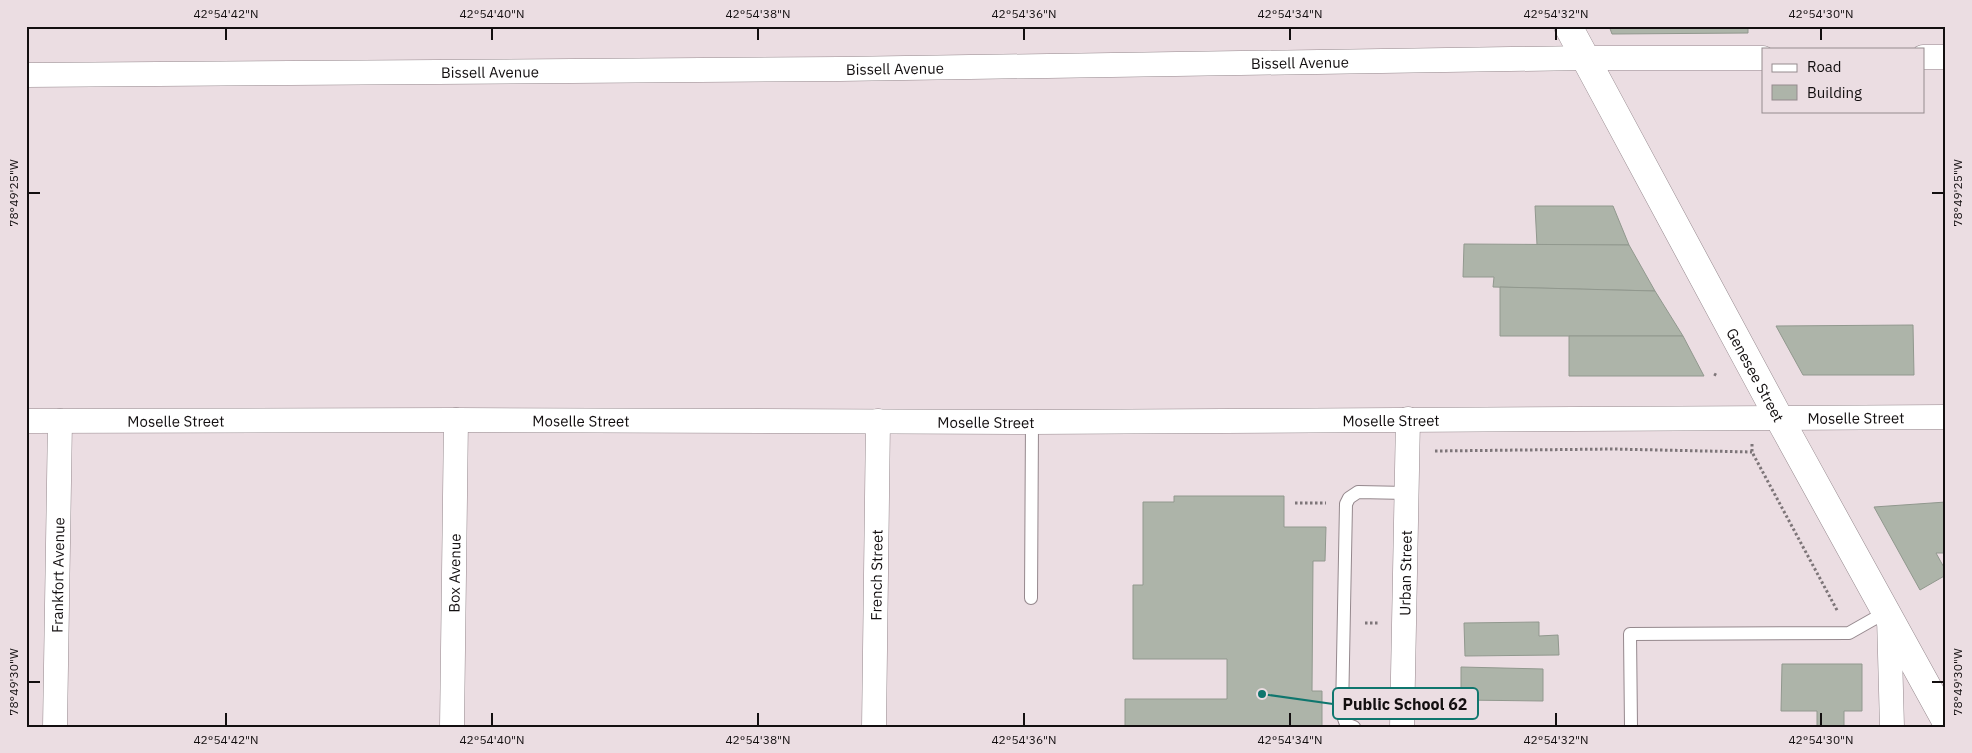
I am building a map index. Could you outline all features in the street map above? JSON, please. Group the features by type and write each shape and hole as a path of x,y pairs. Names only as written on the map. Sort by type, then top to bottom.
{"main road":[{"name":"Genesee Street","path":"1568,26 1778,418 1946,721"}],"street":[{"path":"1924,57 1946,57"},
{"name":"Bissell Avenue","path":"26,75 830,69 1585,58 1762,58"},
{"name":"Moselle Street","path":"26,422 456,420 1032,422 1946,417"},
{"name":"Urban Street","path":"1402,727 1408,419"},
{"name":"Box Avenue","path":"452,727 456,420"},
{"name":"Frankfort Avenue","path":"55,727 60,421"},
{"name":"French Street","path":"874,727 878,421"},
{"path":"1888,615 1892,727"}],"lane":[{"path":"1030,598 1032,422"},
{"path":"1354,727 1346,724 1342,713 1346,504 1349,498 1358,492 1407,493"},
{"path":"1631,727 1630,634 1849,634 1888,615"}],"path":[{"path":"1714,374 1718,376"},
{"path":"1434,451 1612,449 1752,452 1849,634"}],"building":[{"path":"1609,26 1748,26 1748,33 1612,34"},
{"path":"1535,206 1613,206 1629,245 1537,245"},
{"path":"1464,244 1629,245 1655,291 1493,287 1494,277 1463,277"},
{"path":"1500,287 1655,291 1683,336 1500,336"},
{"path":"1913,325 1914,375 1803,375 1776,326"},
{"path":"1569,336 1683,336 1704,376 1569,376"},
{"path":"1174,496 1284,496 1284,527 1326,527 1325,561 1313,561 1312,691 1322,691 1322,726 1125,727 1125,699 1227,699 1227,659 1133,659 1133,585 1143,585 1143,502 1174,502"},
{"path":"1946,502 1946,553 1936,553 1946,571 1946,575 1920,590 1874,507"},
{"path":"1539,622 1539,636 1558,635 1559,655 1465,656 1464,623"},
{"path":"1782,664 1862,664 1862,711 1844,711 1844,727 1817,727 1817,711 1781,711"},
{"path":"1461,667 1543,669 1543,701 1461,700"}],"place":[{"name":"Public School 62","path":"1262,694"}]}
